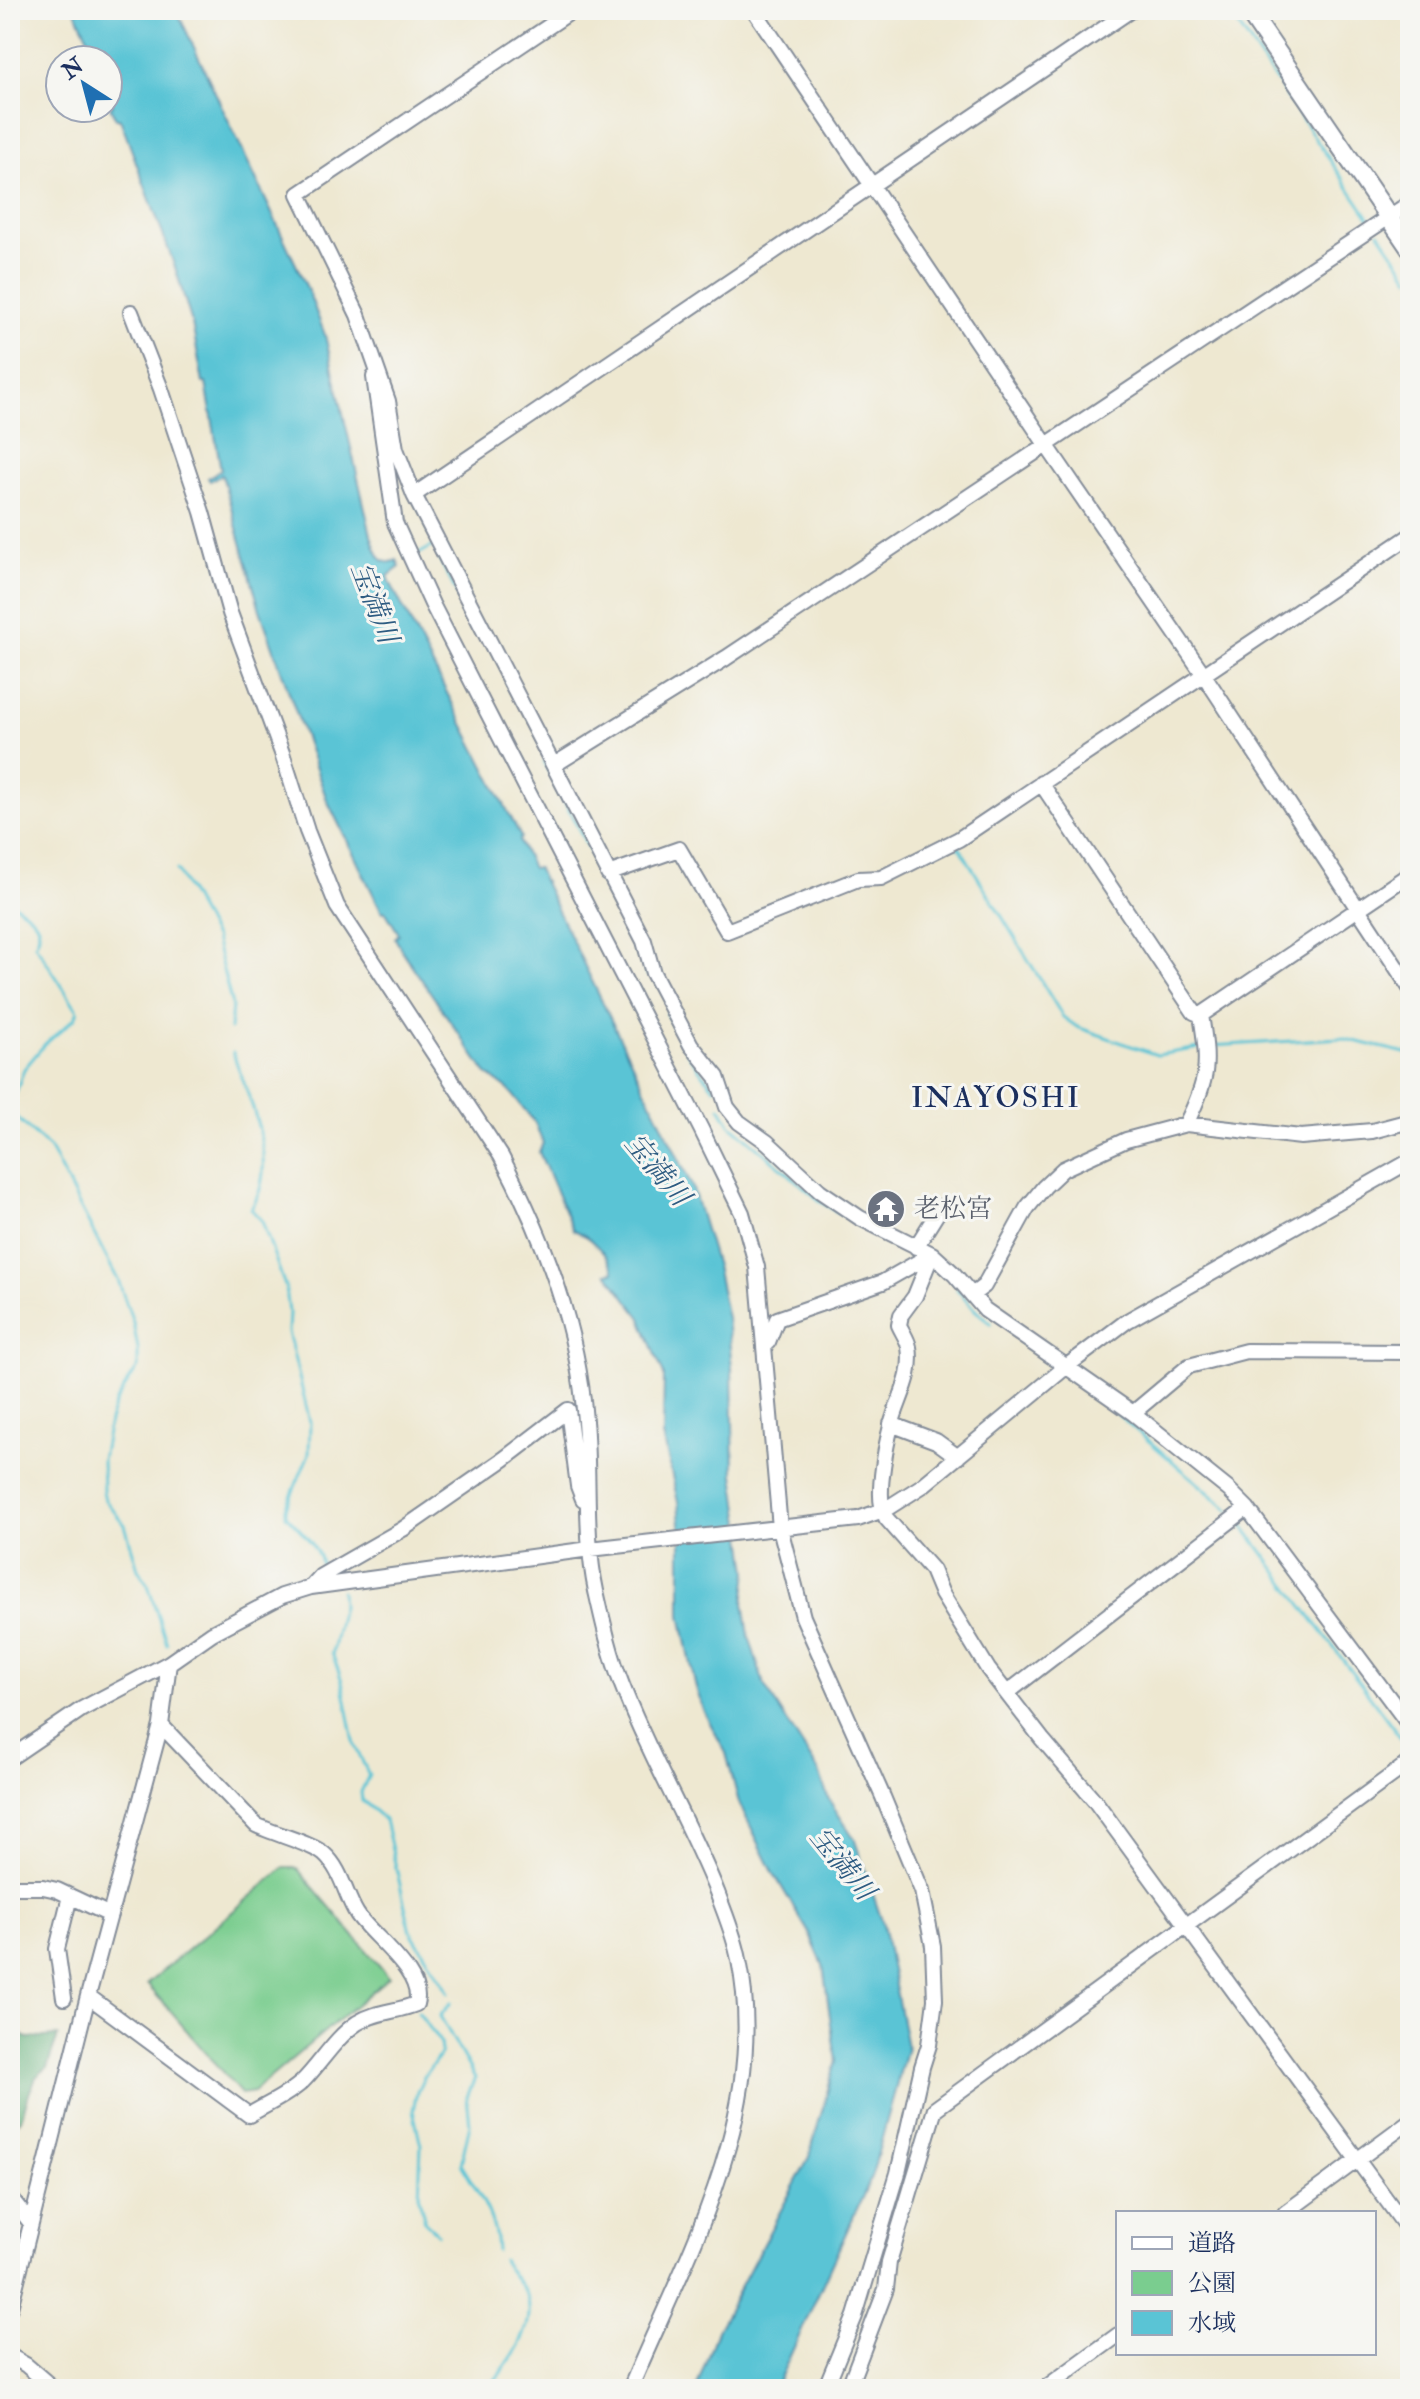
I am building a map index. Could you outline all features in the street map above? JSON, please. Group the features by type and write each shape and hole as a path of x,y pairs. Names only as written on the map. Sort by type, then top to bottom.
{"main road":[{"path":"1248,10 1410,248"}],"street":[{"path":"573,10 299,194 358,315 388,401 396,449 414,495 644,941 653,973 691,1045 717,1077 727,1107 739,1122 767,1142 820,1191 860,1218 932,1254 985,1310 1133,1413 1229,1490 1247,1508 1410,1726"},
{"path":"754,10 1204,675 1410,988"},
{"path":"414,495 1131,10"},
{"path":"554,765 726,658 1410,203"},
{"path":"131,312 161,389 202,512 230,613 282,753 307,831 337,906 501,1156 524,1200 548,1259 577,1349 586,1423 589,1516 595,1548 593,1577 605,1631 620,1682 716,1889 739,1959 746,2033 740,2100 727,2156 630,2389"},
{"path":"372,361 391,506 402,540 742,1213 751,1239 761,1295 773,1529 814,1646 922,1891 935,1973 935,2009 929,2045 898,2173 855,2316 825,2389"},
{"path":"608,874 679,849 727,931 858,879 881,878 959,839 1410,536"},
{"path":"1041,783 1194,1012 1201,1015"},
{"path":"1201,1015 1410,874"},
{"path":"1186,1124 1199,1097 1207,1068 1201,1015"},
{"path":"972,1295 984,1286 1027,1208 1063,1169 1126,1140 1186,1124 1301,1137 1372,1131 1410,1121"},
{"path":"10,1758 82,1709 169,1663 212,1633 282,1596 311,1587 595,1548 858,1519 886,1509 958,1457 1098,1341 1153,1305 1410,1161"},
{"path":"916,1247 941,1207"},
{"path":"766,1346 777,1319 883,1282 932,1254"},
{"path":"932,1254 915,1296 901,1315 899,1325 909,1344 910,1364 906,1387 891,1424 881,1480 884,1512 932,1570 942,1594 988,1669 1095,1801 1410,2232"},
{"path":"761,1295 777,1319"},
{"path":"1133,1413 1189,1366 1246,1351 1410,1352"},
{"path":"311,1587 321,1576 403,1529 479,1477 568,1410 578,1486 589,1516"},
{"path":"891,1424 936,1441 958,1457"},
{"path":"1007,1693 1247,1508"},
{"path":"10,2308 88,1996 161,1725 169,1663"},
{"path":"88,1996 249,2115 300,2084 356,2024 374,2015 416,2004 418,1997 413,1981 396,1957 357,1914 334,1865 322,1852 256,1825 161,1725"},
{"path":"848,2389 886,2289 889,2262 935,2109 1410,1762"},
{"path":"10,1887 43,1887 110,1915"},
{"path":"64,1998 57,1949 70,1896"},
{"path":"1288,2211 1410,2121"},
{"path":"10,2197 30,2222"},
{"path":"1044,2389 1116,2336"},
{"path":"10,2356 26,2365 54,2389"}],"green space":[{"path":"284,1868 297,1868 389,1977 253,2092 241,2094 147,1984"},
{"path":"10,2030 28,2038 58,2036 47,2068 36,2077 21,2119 10,2129"}],"water":[{"name":"宝満川","path":"75,10 177,11 307,288 325,335 371,535 382,560 397,560 400,567 388,576 391,584 521,837 519,841 532,868 537,868 692,1186 716,1266 727,1318 732,1368 734,1475 748,1571 744,1603 749,1636 764,1685 819,1772 829,1800 854,1838 883,1924 907,2047 871,2178 775,2389 696,2389 717,2331 809,2157 836,2061 823,1965 739,1803 726,1753 703,1710 695,1684 681,1615 678,1502 663,1436 664,1375 641,1318 607,1273 614,1272 608,1260 592,1241 573,1230 539,1152 543,1143 535,1123 510,1091 486,1073 402,951 395,938 399,934 385,911 382,912 327,800 260,610 222,475 210,481 208,478 221,470 192,323 175,267 122,124 124,44 90,44"}],"waterway":[{"path":"1228,10 1372,222"},
{"path":"1379,232 1410,278"},
{"path":"415,556 433,546"},
{"path":"440,560 462,603"},
{"path":"544,762 634,936 647,975"},
{"path":"957,847 1063,1017 1077,1027 1157,1055 1200,1048"},
{"path":"177,870 215,939 232,1005 230,1029"},
{"path":"10,902 28,914 37,925 39,931 35,944 78,1011 75,1018 45,1044 24,1069 10,1101"},
{"path":"667,1014 690,1057 714,1088"},
{"path":"1211,1046 1341,1038 1410,1054"},
{"path":"233,1053 254,1110 263,1152 263,1172 251,1209 262,1221 286,1289 288,1332 310,1422 309,1454 286,1508 286,1515 314,1547 322,1569"},
{"path":"720,1107 730,1124 824,1204 845,1216"},
{"path":"10,1111 50,1149 118,1280 133,1322 138,1367 116,1401 109,1421 102,1459 103,1491 105,1500 125,1525 167,1644"},
{"path":"957,1289 991,1323"},
{"path":"1099,1398 1230,1511"},
{"path":"1241,1523 1410,1750"},
{"path":"341,1591 342,1606 332,1653 342,1681 355,1746 369,1775 361,1792 362,1800 385,1820 411,1932 449,1993"},
{"path":"451,2003 440,2016 475,2078 467,2097 470,2124 461,2164 490,2216 497,2251"},
{"path":"418,2012 440,2042 441,2053 424,2077 413,2110 421,2145 419,2198 425,2222 438,2234"},
{"path":"488,2389 518,2346 528,2322 527,2297 502,2260"}],"place":[{"name":"老松宮","path":"886,1209"}],"district":[{"name":"INAYOSHI","path":"996,1097"}]}
